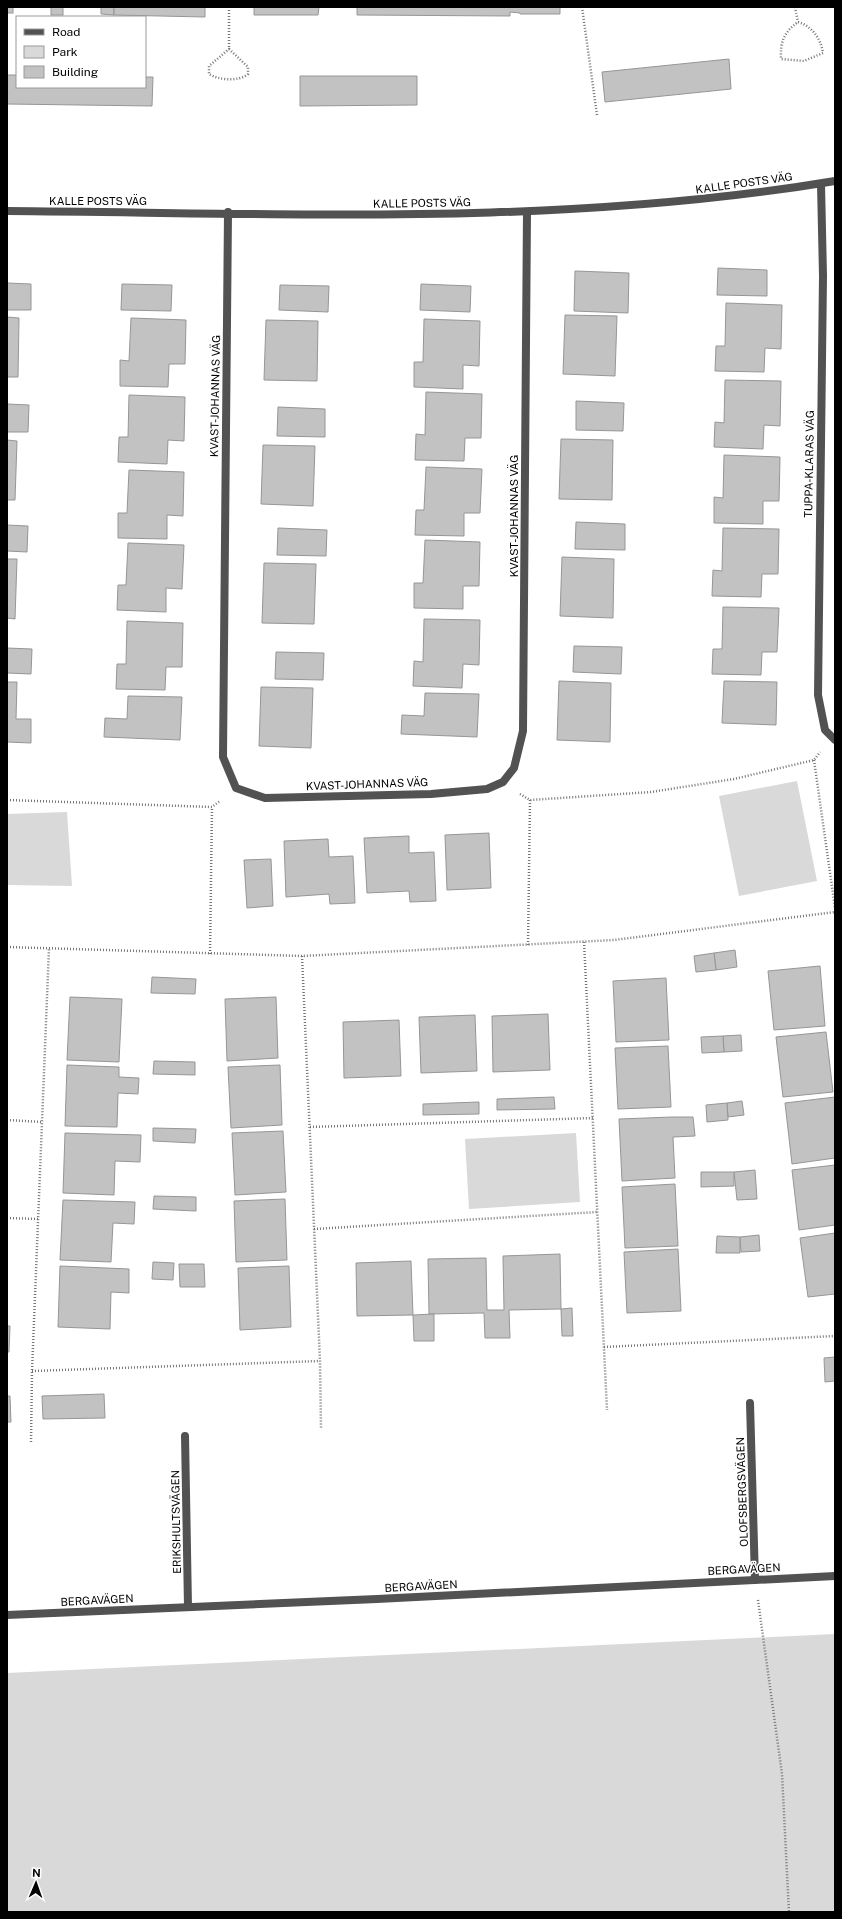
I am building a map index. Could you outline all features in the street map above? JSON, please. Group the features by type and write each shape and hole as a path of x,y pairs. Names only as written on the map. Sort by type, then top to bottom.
{"street":[{"name":"KALLE POSTS VÄG","path":"7,211 228,212 393,215 527,212 690,201 835,181"},
{"name":"TUPPA-KLARAS VÄG","path":"821,184 824,276 818,695 824,730 835,740"},
{"name":"KVAST-JOHANNAS VÄG","path":"228,212 223,758 236,788 265,798 430,794 487,789 503,782 514,768 523,732 527,212"},
{"name":"OLOFSBERGSVÄGEN","path":"750,1403 755,1580"},
{"name":"ERIKSHULTSVÄGEN","path":"185,1436 188,1607"},
{"name":"BERGAVÄGEN","path":"7,1615 835,1576"}],"path":[{"path":"229,7 229,49 248,67 248,74 244,78 220,78 209,74 209,66 229,49"},
{"path":"582,7 597,115"},
{"path":"795,7 798,22 813,31 819,39 823,53 804,61 781,59 780,46 783,37 790,28 798,22"},
{"path":"528,945 530,800 651,792 734,780 814,760 835,908"},
{"path":"7,800 212,807 210,954"},
{"path":"7,946 302,956 614,940 835,912"},
{"path":"584,942 607,1410"},
{"path":"31,1442 32,1371 49,948"},
{"path":"302,956 320,1361 321,1429"},
{"path":"310,1127 593,1118"},
{"path":"7,1120 42,1122"},
{"path":"314,1229 598,1212"},
{"path":"7,1218 38,1219"},
{"path":"604,1347 835,1336"},
{"path":"32,1371 320,1361"},
{"path":"755,1580 782,1774 789,1912"}],"green space":[{"path":"797,781 817,881 739,896 719,796"},
{"path":"67,812 72,886 7,885 7,814"},
{"path":"576,1133 580,1202 469,1209 465,1139"},
{"path":"835,1634 835,1912 7,1912 7,1673"}],"building":[{"path":"7,7 13,7 13,13 7,13"},
{"path":"51,7 63,7 63,15 51,15"},
{"path":"101,7 114,7 114,15 101,14"},
{"path":"114,7 205,7 205,17 114,15"},
{"path":"254,7 319,7 318,15 254,15"},
{"path":"357,7 560,7 560,14 520,14 510,12 510,16 357,15"},
{"path":"729,59 731,89 605,102 602,72"},
{"path":"7,75 16,75 16,88 146,88 146,77 153,77 152,106 7,104"},
{"path":"300,76 417,76 417,105 300,106"},
{"path":"718,268 767,270 767,296 717,295"},
{"path":"575,271 629,273 628,313 574,311"},
{"path":"7,283 31,284 31,310 7,310"},
{"path":"122,284 172,285 171,311 121,310"},
{"path":"421,284 471,286 470,312 420,310"},
{"path":"280,285 329,286 328,312 279,310"},
{"path":"726,303 782,305 781,349 765,348 764,372 715,371 716,346 725,346"},
{"path":"565,315 617,316 615,376 563,374"},
{"path":"7,317 19,318 18,377 7,377"},
{"path":"131,318 186,320 185,364 169,364 168,387 120,386 120,360 129,361"},
{"path":"424,319 480,321 479,366 463,365 463,389 414,387 414,362 423,362"},
{"path":"266,320 318,321 317,381 264,380"},
{"path":"725,380 781,381 780,426 764,425 763,449 714,447 715,422 724,423"},
{"path":"426,392 482,394 481,438 465,438 464,461 415,460 416,434 425,435"},
{"path":"129,395 185,397 184,441 168,440 167,464 118,462 119,437 128,437"},
{"path":"576,401 624,403 623,431 576,430"},
{"path":"7,404 29,405 28,432 7,432"},
{"path":"278,407 325,409 325,437 277,436"},
{"path":"561,439 613,440 612,500 559,499"},
{"path":"7,440 17,441 15,500 7,500"},
{"path":"263,445 315,446 313,506 261,504"},
{"path":"724,455 780,457 779,501 763,501 763,524 714,523 714,497 723,498"},
{"path":"426,467 482,469 480,513 464,513 464,536 415,535 416,510 424,510"},
{"path":"129,470 184,472 183,516 167,515 167,539 118,538 118,513 127,513"},
{"path":"576,522 625,524 625,550 575,549"},
{"path":"7,525 28,526 27,552 7,551"},
{"path":"278,528 327,530 326,556 277,555"},
{"path":"723,528 779,529 778,574 762,574 761,597 712,596 713,570 722,571"},
{"path":"425,540 480,542 479,586 463,586 463,609 414,608 414,583 423,583"},
{"path":"128,543 184,545 182,589 166,588 166,612 117,610 118,585 126,585"},
{"path":"562,557 614,559 613,618 560,616"},
{"path":"7,559 17,559 15,619 7,618"},
{"path":"264,563 316,564 314,624 262,623"},
{"path":"723,607 779,608 777,652 762,652 761,675 712,674 713,649 722,649"},
{"path":"424,619 480,620 479,665 463,664 462,688 413,686 414,661 423,662"},
{"path":"127,621 183,623 182,667 166,667 165,690 116,689 117,664 126,664"},
{"path":"574,646 622,647 621,674 573,672"},
{"path":"7,648 32,649 31,674 7,673"},
{"path":"276,652 324,653 323,680 275,679"},
{"path":"559,681 611,683 610,742 557,740"},
{"path":"724,681 777,682 776,725 722,723"},
{"path":"7,682 17,682 16,719 31,719 31,743 7,742"},
{"path":"261,687 313,688 311,748 259,746"},
{"path":"425,693 479,694 477,737 401,734 402,715 424,716"},
{"path":"128,696 182,697 180,740 104,737 105,718 127,719"},
{"path":"489,833 491,888 447,890 445,835"},
{"path":"409,836 409,853 434,852 436,901 410,902 409,891 367,893 364,838"},
{"path":"328,839 329,857 353,856 355,903 330,904 329,894 286,897 284,841"},
{"path":"271,859 273,906 247,908 244,860"},
{"path":"735,950 737,967 716,970 714,953"},
{"path":"714,953 716,970 696,972 694,956"},
{"path":"820,966 825,1026 774,1030 768,971"},
{"path":"152,977 196,979 195,994 151,993"},
{"path":"666,978 669,1040 616,1042 613,981"},
{"path":"70,997 122,999 119,1062 67,1060"},
{"path":"276,997 278,1058 227,1061 225,999"},
{"path":"548,1014 550,1070 493,1072 492,1016"},
{"path":"475,1015 477,1071 421,1073 419,1017"},
{"path":"399,1020 401,1076 344,1078 343,1022"},
{"path":"826,1032 833,1092 783,1097 776,1037"},
{"path":"741,1035 742,1051 724,1052 723,1036"},
{"path":"723,1036 724,1052 702,1053 701,1037"},
{"path":"668,1046 671,1107 618,1109 615,1048"},
{"path":"154,1061 195,1062 195,1075 153,1074"},
{"path":"67,1065 119,1067 119,1077 139,1078 138,1094 118,1093 117,1127 65,1126"},
{"path":"280,1065 282,1125 231,1128 228,1067"},
{"path":"554,1097 555,1109 497,1110 497,1099"},
{"path":"835,1097 835,1158 792,1164 785,1103"},
{"path":"742,1101 744,1115 728,1117 727,1103"},
{"path":"479,1102 479,1114 423,1115 423,1104"},
{"path":"727,1103 728,1120 707,1122 706,1105"},
{"path":"693,1117 695,1136 673,1137 675,1178 622,1181 619,1119"},
{"path":"153,1128 196,1129 195,1143 153,1141"},
{"path":"283,1131 286,1192 235,1195 232,1133"},
{"path":"65,1133 141,1135 140,1162 115,1161 114,1195 63,1193"},
{"path":"835,1165 835,1225 799,1230 792,1170"},
{"path":"755,1170 757,1199 737,1200 734,1172"},
{"path":"701,1172 734,1172 734,1186 701,1187"},
{"path":"675,1184 678,1246 625,1248 622,1187"},
{"path":"154,1196 196,1197 196,1211 153,1209"},
{"path":"285,1199 287,1260 236,1262 234,1201"},
{"path":"63,1200 135,1202 134,1224 113,1223 111,1262 60,1260"},
{"path":"835,1233 835,1294 808,1297 800,1238"},
{"path":"759,1235 760,1251 741,1252 740,1237"},
{"path":"717,1236 740,1237 740,1253 716,1253"},
{"path":"678,1249 681,1311 627,1313 624,1252"},
{"path":"560,1254 561,1309 509,1310 510,1338 485,1338 484,1313 429,1314 428,1259 486,1258 487,1310 504,1310 503,1256"},
{"path":"411,1261 413,1315 357,1316 356,1263"},
{"path":"153,1262 174,1263 173,1280 152,1279"},
{"path":"179,1264 204,1264 205,1287 180,1287"},
{"path":"60,1266 129,1269 129,1293 111,1292 110,1329 58,1327"},
{"path":"289,1266 291,1327 240,1330 238,1268"},
{"path":"572,1308 573,1336 562,1336 561,1309"},
{"path":"434,1314 434,1341 414,1341 413,1315"},
{"path":"7,1326 10,1326 9,1352 7,1352"},
{"path":"835,1357 835,1381 825,1382 824,1358"},
{"path":"104,1394 105,1418 43,1419 42,1396"},
{"path":"7,1396 10,1396 11,1422 7,1422"}]}
